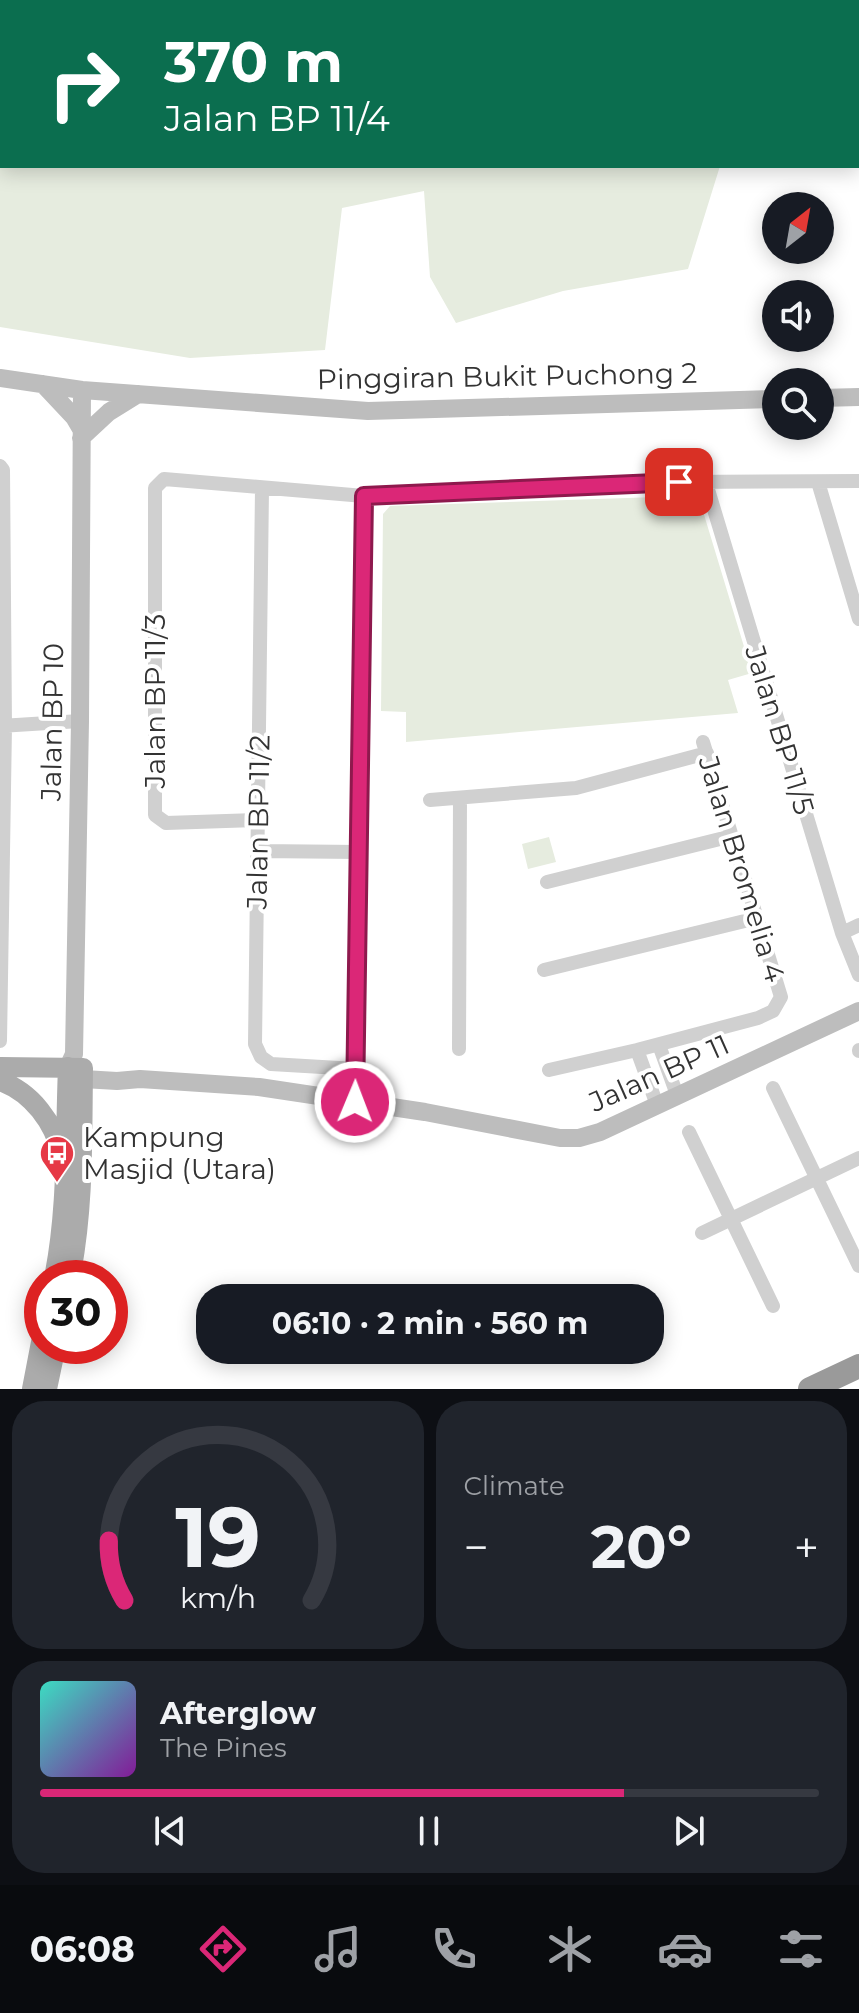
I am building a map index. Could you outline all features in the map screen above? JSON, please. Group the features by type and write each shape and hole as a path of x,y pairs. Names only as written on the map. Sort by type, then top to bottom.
{"highway":[{"path":"810,1389 859,1366"}],"main road":[{"path":"0,1067 75,1069"},
{"path":"0,1080 75,1069"},
{"path":"58,1260 75,1069"},
{"path":"72,1260 82,1178 75,1069"},
{"path":"0,1080 21,1091 47,1118 60,1146 67,1179"},
{"path":"32,1389 39,1364"},
{"path":"46,1364 47,1389"}],"street":[{"name":"Pinggiran Bukit Puchong 2","path":"0,378 82,390 368,411 762,399"},
{"path":"43,384 74,417 81,434 138,394"},
{"name":"Jalan BP 10","path":"75,1069 82,390"},
{"path":"834,398 859,397"},
{"path":"0,467 3,726 1,1040"},
{"name":"Jalan BP 11/3","path":"258,820 166,823 155,815 155,488 164,479 262,489"},
{"path":"262,489 364,496 706,483 859,481"},
{"path":"818,482 859,619"},
{"name":"Jalan BP 11/5","path":"706,483 842,933 859,975"},
{"name":"Jalan BP 11/2","path":"262,489 255,1044 261,1057 271,1064 356,1069"},
{"path":"355,1102 364,496"},
{"path":"3,726 80,721"},
{"name":"Jalan Bromelia 4","path":"460,798 576,788 705,747 781,997 773,1011 758,1018 659,1045"},
{"path":"430,800 460,798 459,1049"},
{"path":"547,882 732,836"},
{"path":"258,851 359,852"},
{"path":"544,970 757,918"},
{"path":"842,933 859,925"},
{"name":"Jalan BP 11","path":"75,1069 117,1071 140,1079 259,1087 560,1138 579,1138 600,1132 859,1011"},
{"path":"549,1070 659,1045 677,1095"},
{"path":"637,1050 657,1105"},
{"path":"773,1088 859,1266"},
{"path":"689,1132 773,1306"},
{"path":"702,1233 859,1158"},
{"path":"23,1389 27,1364"}],"shaded area":[{"path":"0,168 719,168 688,269 563,291 456,323 430,277 424,191 342,208 325,350 190,358 0,327"},
{"path":"686,496 702,508 752,673 728,680 738,713 406,742 406,712 381,711 383,514 390,506"},
{"path":"549,837 556,862 528,869 522,844"}],"place":[{"name":"Kampung Masjid (Utara)","path":"57,1184"}],"route":[{"path":"355,1102 364,496 679,482"}]}
